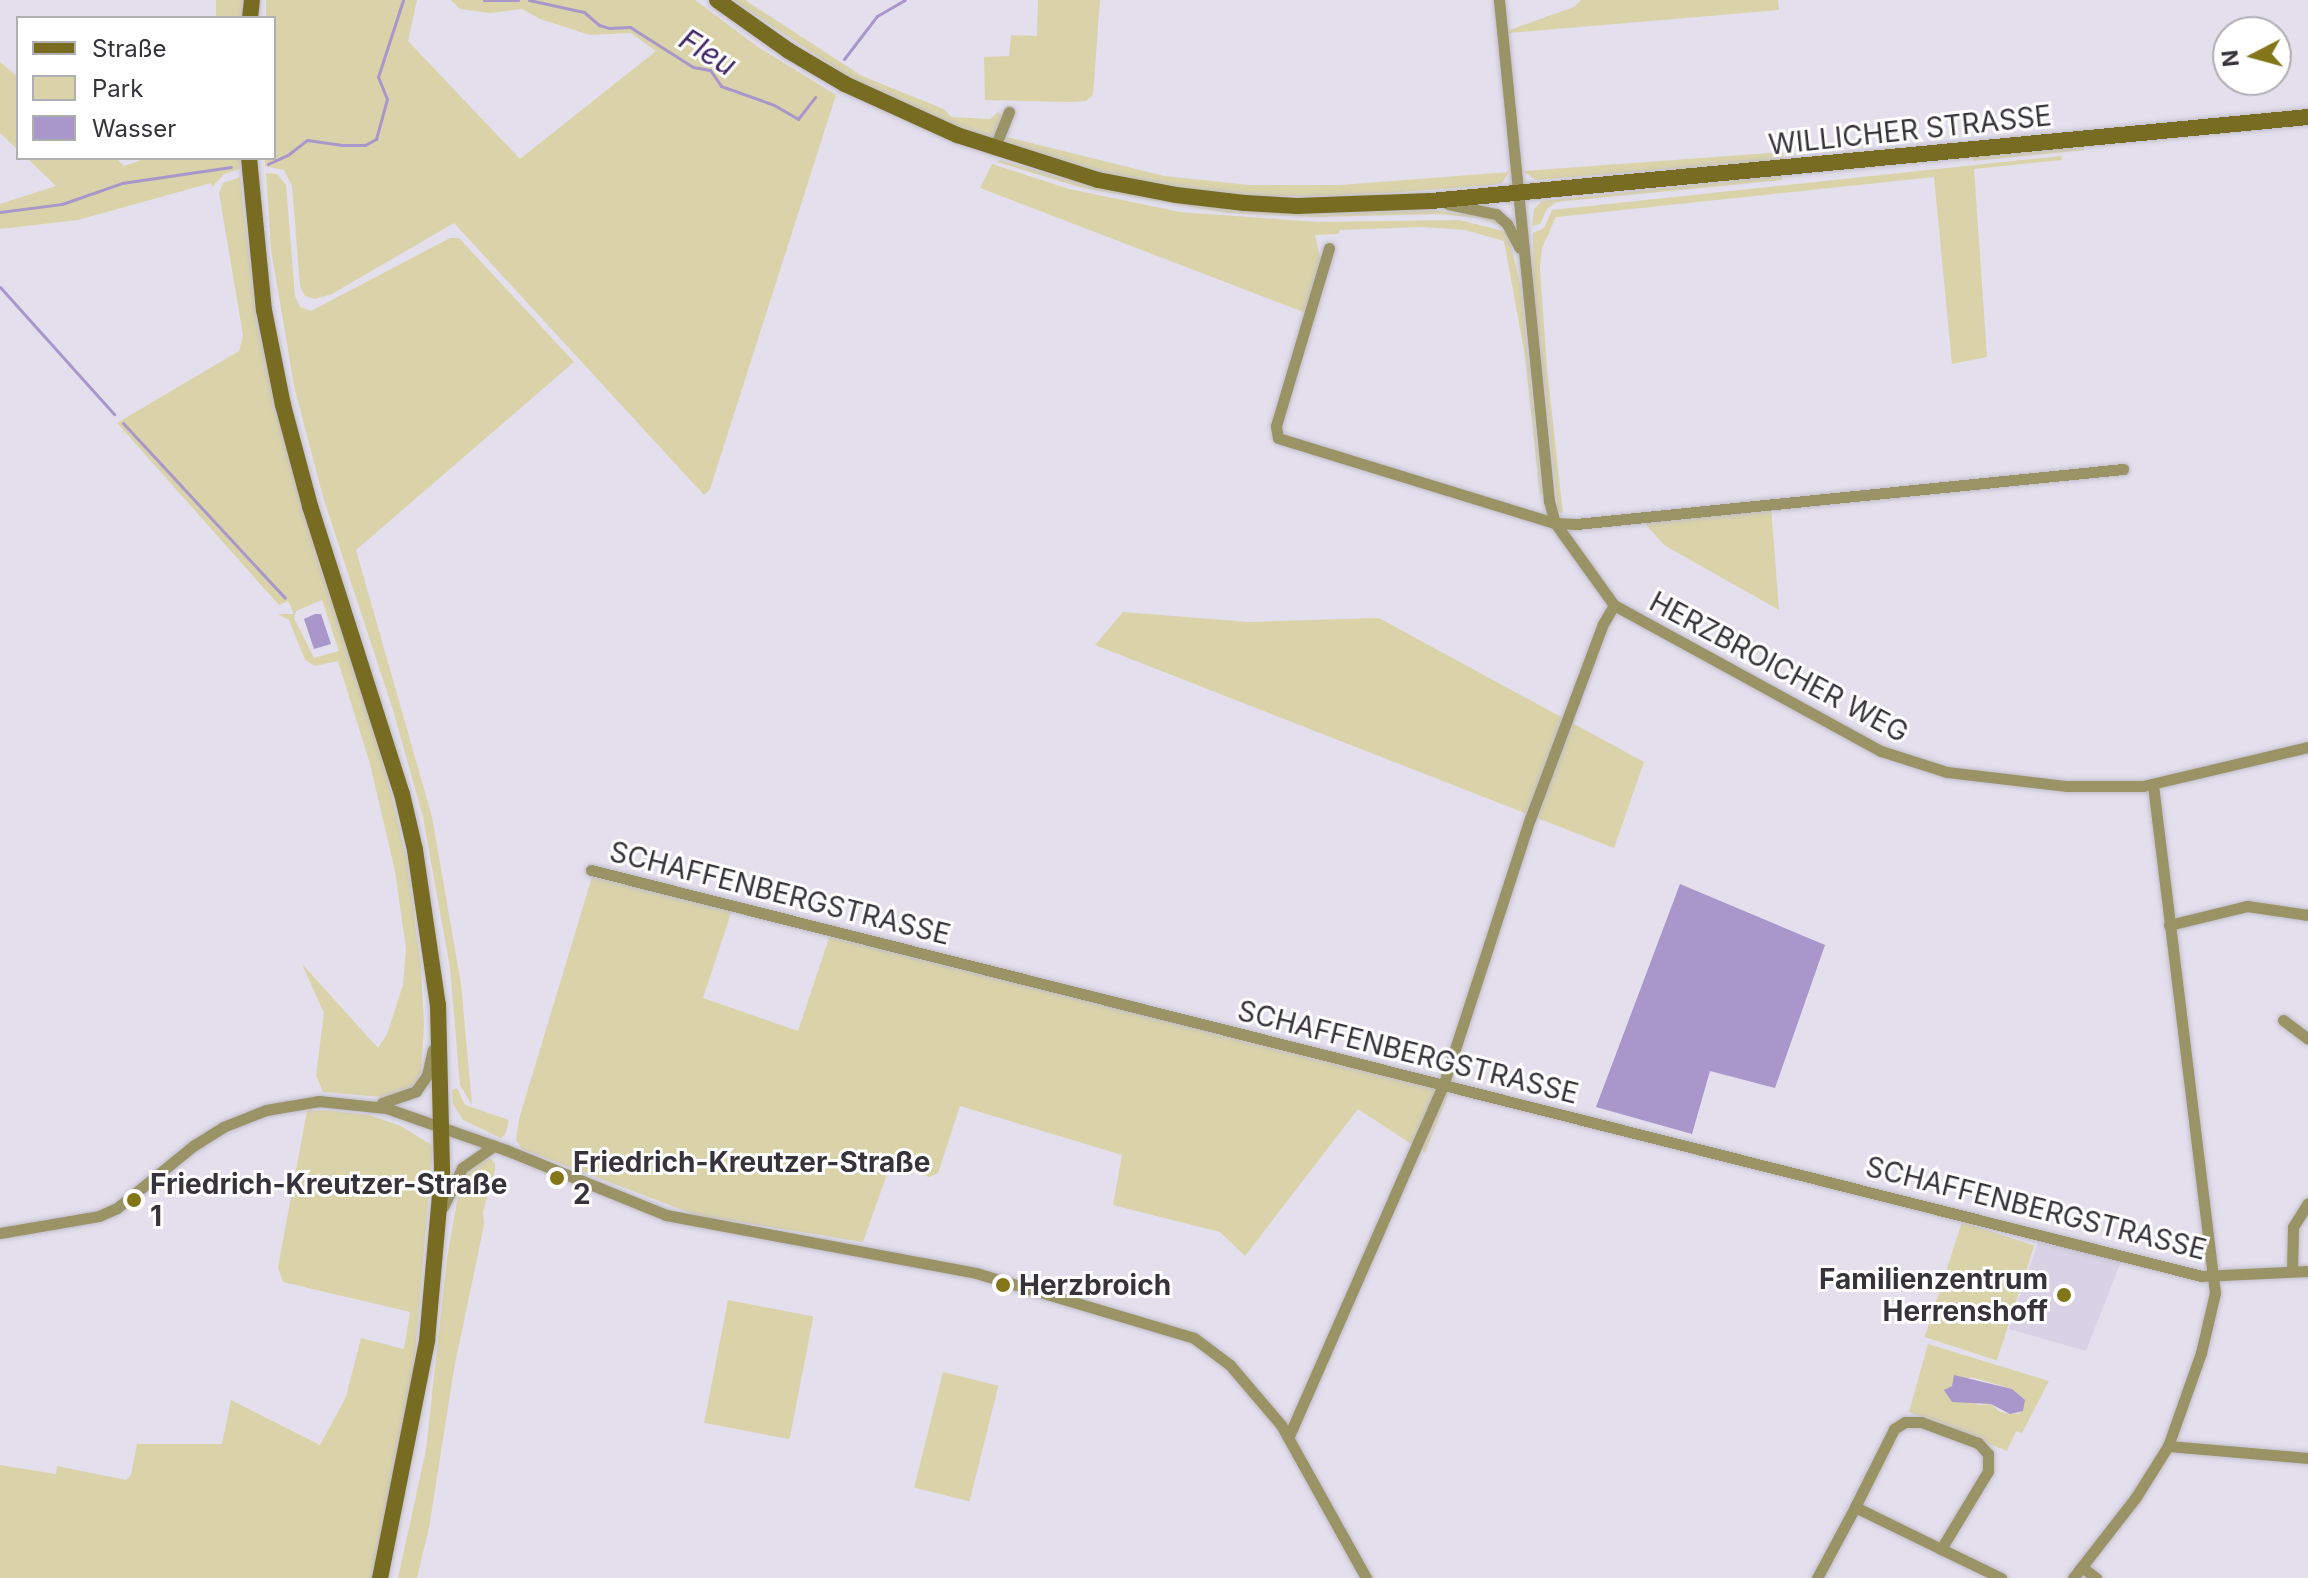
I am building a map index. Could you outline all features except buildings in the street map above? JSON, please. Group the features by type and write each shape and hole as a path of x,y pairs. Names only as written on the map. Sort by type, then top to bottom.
{"main road":[{"name":"WILLICHER STRASSE","path":"717,0 789,51 845,84 923,121 994,149 1098,180 1218,201 1310,206 1431,201 2308,117"},
{"path":"249,160 264,310 283,405 307,494 402,794 415,850 438,1005 443,1126 440,1215 423,1373 380,1578"}],"street":[{"path":"1499,0 1517,193"},
{"path":"994,149 1009,112"},
{"name":"HERZBROICHER WEG","path":"1517,193 1549,501 1555,523 1614,605 1905,761 1958,774 2067,786 2153,785 2308,747"},
{"path":"1431,201 1496,214 1507,224 1524,255"},
{"path":"1329,248 1276,426 1278,438 1555,523 2123,469"},
{"path":"1289,1436 1443,1086 1530,819 1603,624 1614,605"},
{"name":"SCHAFFENBERGSTRASSE","path":"2073,1578 2136,1497 2168,1446 2208,1330 2215,1293 2153,785"},
{"name":"SCHAFFENBERGSTRASSE","path":"591,870 2186,1273 2214,1276"},
{"path":"2169,925 2247,906 2308,915"},
{"path":"0,1233 99,1216 117,1208 193,1146 223,1127 266,1110 319,1101 371,1104 404,1098 424,1081 432,1058 438,1005"},
{"path":"2283,1020 2308,1039"},
{"path":"371,1104 443,1126 676,1218 976,1273 1183,1334 1230,1365 1289,1436 1366,1578"},
{"path":"440,1215 462,1168 494,1146"},
{"path":"2292,1271 2293,1227 2308,1203"},
{"path":"2214,1276 2308,1271"},
{"path":"1817,1578 1892,1432 1901,1423 1921,1422 1978,1443 1988,1454 1988,1471 1941,1549"},
{"path":"2168,1446 2308,1458"},
{"path":"1855,1507 2001,1578"},
{"path":"2082,1567 2096,1578"}],"shaded area":[{"name":"Familienzentrum Herrenshoff","path":"2039,1239 2121,1261 2086,1351 2009,1329"}],"green space":[{"path":"216,0 243,0 243,16 216,16"},
{"path":"266,0 417,0 408,41 520,159 656,51 631,33 590,35 540,19 522,9 490,13 460,9 451,0 695,0 758,47 836,95 710,489 704,495 454,223 332,294 315,299 305,296 300,286 292,186 284,170 265,166 265,160 276,160 276,16 266,16"},
{"path":"733,0 745,0 862,76 944,109 951,117 990,119 998,112 1002,116 992,139 987,140 852,79"},
{"path":"1038,0 1100,0 1093,95 1086,101 1069,102 985,100 984,57 1009,56 1011,35 1037,36"},
{"path":"1581,0 1778,0 1779,10 1498,34 1574,7"},
{"path":"0,62 16,75 16,148 0,133"},
{"path":"1003,136 1164,176 1250,185 1340,185 1509,172 1502,183 1492,185 1350,196 1254,196 1200,192 1104,173 1004,144"},
{"path":"2081,147 2085,150 1973,161 1973,157"},
{"path":"1783,152 1783,160 1536,180 1523,171"},
{"path":"2061,156 2062,160 1974,169 1987,357 1952,364 1934,177 1556,217 1542,248 1540,268 1547,369 1563,513 1558,511 1533,279 1533,233 1544,228 1552,210"},
{"path":"29,160 117,160 124,166 141,160 240,160 240,169 224,174 212,187 211,183 78,220 0,229 0,204 56,186"},
{"path":"1000,160 1087,185 1194,205 1313,214 1432,210 1493,218 1501,226 1479,218 1439,214 1317,217 1226,213 1083,188 997,162"},
{"path":"992,164 1069,189 1180,212 1318,222 1459,220 1508,232 1521,288 1540,496 1525,356 1504,241 1465,230 1422,227 1340,230 1338,234 1315,235 1321,261 1306,313 980,188"},
{"path":"266,173 277,174 286,185 295,296 300,307 311,311 450,238 459,238 574,362 356,550 432,817 461,984 472,1105 460,1085 450,968 423,817 393,710 323,497 294,386 271,249"},
{"path":"1782,176 1782,180 1556,202 1547,209 1540,224 1532,226 1534,209 1542,201"},
{"path":"240,177 257,325 278,415 380,747 407,861 421,968 424,1025 421,1072 416,1084 394,1098 323,1092 316,1075 324,1013 302,964 378,1048 387,1034 403,985 406,949 395,871 370,764 338,661 315,666 305,660 289,620 278,614 294,614 288,601 279,605 117,423 239,351 243,335 219,193 223,183","holes":["322,600 339,651 314,658 294,618 296,611"]},
{"path":"1771,507 1779,610 1664,545 1642,520"},
{"path":"1123,612 1248,622 1379,618 1644,762 1614,848 1095,645"},
{"path":"592,877 732,910 703,998 798,1031 830,935 1449,1092 1425,1153 1358,1109 1245,1256 1220,1232 1113,1205 1122,1155 960,1106 938,1173 929,1177 891,1163 863,1242 696,1215 522,1149 516,1140 519,1119"},
{"path":"457,1088 465,1105 509,1120 505,1135 501,1138 463,1120 453,1104 452,1090"},
{"path":"307,1111 369,1115 401,1126 433,1146 414,1366 373,1578 0,1578 0,1465 56,1474 57,1466 126,1480 131,1475 137,1444 222,1444 231,1400 320,1445 346,1397 361,1338 404,1349 410,1312 283,1282 278,1267"},
{"path":"490,1158 495,1163 495,1170 483,1212 484,1225 454,1369 429,1528 417,1578 398,1578 426,1450 447,1258 460,1185 464,1172 480,1160"},
{"path":"1962,1222 2034,1245 1997,1361 1925,1337"},
{"path":"728,1300 813,1317 790,1439 704,1423"},
{"path":"1928,1344 2049,1381 2022,1433 2016,1431 2007,1451 1909,1412","holes":["1971,1377 2012,1389 2020,1414 2000,1412 1991,1404 1978,1405 1952,1386"]},
{"path":"943,1372 998,1386 970,1501 914,1487"}],"water":[{"path":"321,614 331,644 314,649 304,619"},
{"path":"1680,884 1825,945 1775,1088 1710,1071 1692,1134 1596,1107"},
{"path":"1954,1375 2012,1389 2025,1400 2023,1411 2010,1414 1991,1404 1952,1402 1944,1390 1952,1386"}],"waterway":[{"path":"268,164 289,154 307,140 365,145 376,139 387,99 378,77 403,0"},
{"name":"Fleu","path":"484,0 518,0"},
{"name":"Fleu","path":"529,0 584,12 599,25 609,28 630,27 693,67 710,70 721,86 774,105 798,119 815,97"},
{"name":"Fleu","path":"844,59 877,16 905,0"},
{"path":"0,212 62,204 122,183 231,167"},
{"path":"0,287 114,414"},
{"path":"123,423 285,598"}],"place":[{"name":"Friedrich-Kreutzer-Straße 2","path":"557,1178"},
{"name":"Friedrich-Kreutzer-Straße 1","path":"134,1200"},
{"name":"Herzbroich","path":"1003,1285"},
{"name":"Familienzentrum Herrenshoff","path":"2064,1295"}]}
